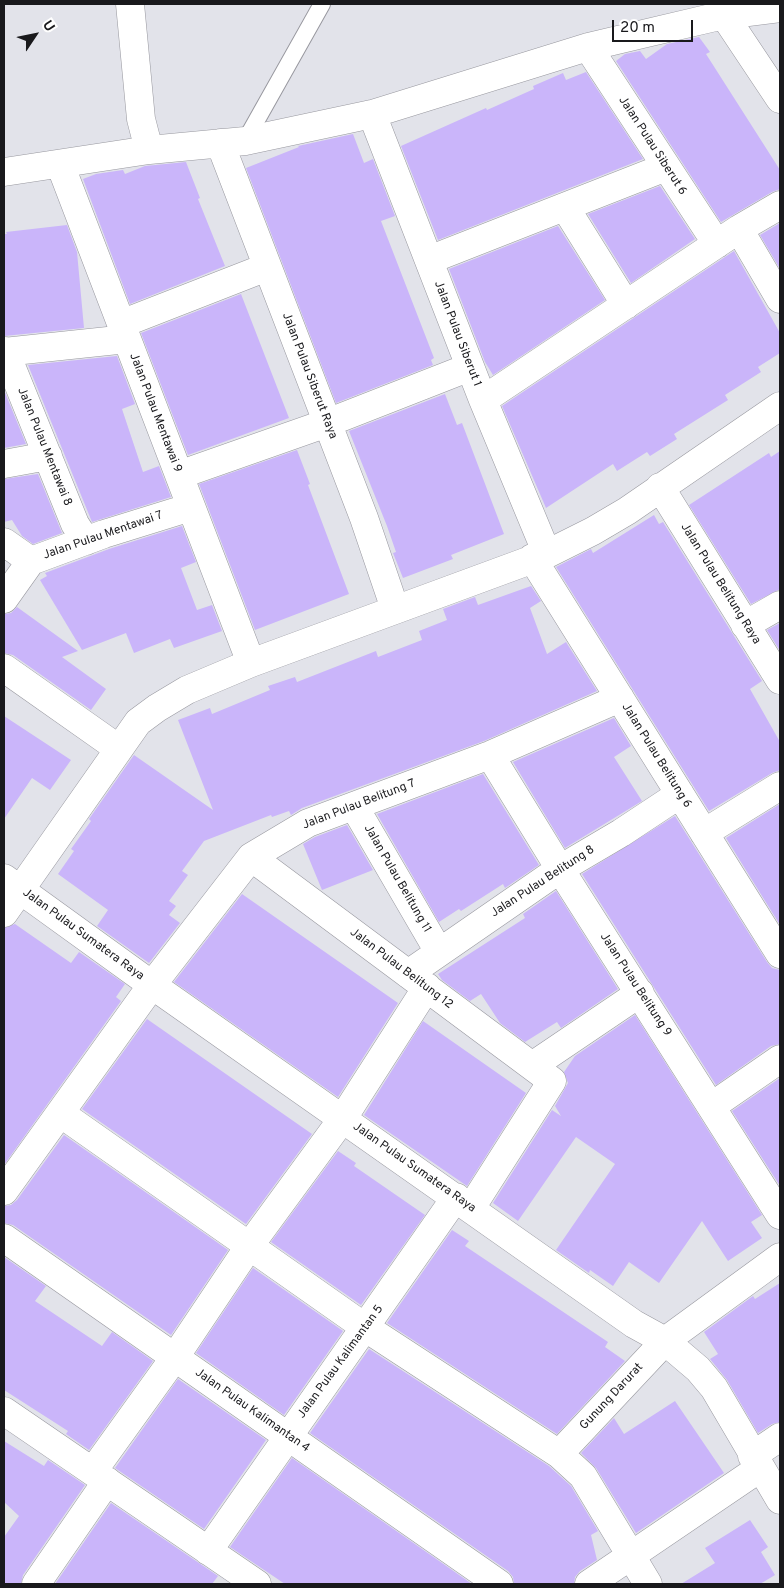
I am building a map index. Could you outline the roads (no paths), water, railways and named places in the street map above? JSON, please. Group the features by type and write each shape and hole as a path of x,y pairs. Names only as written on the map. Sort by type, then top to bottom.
{"street":[{"path":"130,4 141,119 149,150"},
{"path":"4,172 149,150 233,142 372,114 588,48 724,15 780,8"},
{"path":"724,15 780,99"},
{"name":"Jalan Pulau Siberut 6","path":"588,48 717,244"},
{"name":"Jalan Pulau Siberut 1","path":"372,114 483,400 539,556"},
{"name":"Jalan Pulau Siberut Raya","path":"233,142 267,266 364,518 395,609"},
{"name":"Jalan Pulau Mentawai 9","path":"60,164 250,663"},
{"path":"429,260 666,167"},
{"path":"483,400 739,229 780,205"},
{"path":"565,207 626,305"},
{"path":"739,229 780,299"},
{"path":"5,352 124,332 267,266"},
{"name":"Jalan Pulau Mentawai 8","path":"5,352 75,524 86,541"},
{"path":"179,475 327,423 470,367"},
{"path":"4,913 12,884 119,749 138,722 157,708 187,690 250,663 539,556 593,531 780,406"},
{"path":"4,464 48,456"},
{"name":"Jalan Pulau Belitung Raya","path":"660,487 780,680"},
{"name":"Jalan Pulau Mentawai 7","path":"4,599 31,561 191,507"},
{"path":"4,542 31,561"},
{"name":"Jalan Pulau Belitung 6","path":"539,556 620,698 780,954"},
{"path":"745,625 780,605"},
{"path":"4,668 119,749"},
{"name":"Jalan Pulau Belitung 7","path":"5,1185 60,1113 152,985 251,857 308,823 490,755 620,698"},
{"name":"Jalan Pulau Belitung 9","path":"490,755 560,869 780,1215"},
{"path":"704,833 780,786"},
{"name":"Jalan Pulau Belitung 8","path":"417,981 439,952 560,869 621,833 680,794"},
{"name":"Jalan Pulau Belitung 11","path":"354,806 439,952"},
{"name":"Jalan Pulau Belitung 12","path":"251,857 542,1073"},
{"name":"Jalan Pulau Sumatera Raya","path":"12,884 152,985 634,1324 666,1340 698,1369 714,1388 780,1500"},
{"path":"36,1584 100,1476 175,1357 250,1245 343,1118 417,981"},
{"path":"542,1073 640,993"},
{"path":"712,1106 780,1059"},
{"name":"Jalan Pulau Kalimantan 5","path":"208,1551 366,1328 463,1203 542,1073"},
{"path":"60,1113 366,1328 559,1454 583,1476 648,1584"},
{"name":"Jalan Pulau Kalimantan 4","path":"4,1238 499,1584"},
{"name":"Gunung Darurat","path":"559,1454 666,1340 780,1257"},
{"path":"4,1411 257,1584"},
{"path":"589,1584 632,1557 756,1462 780,1437"}],"lane":[{"path":"233,142 322,4"}]}
